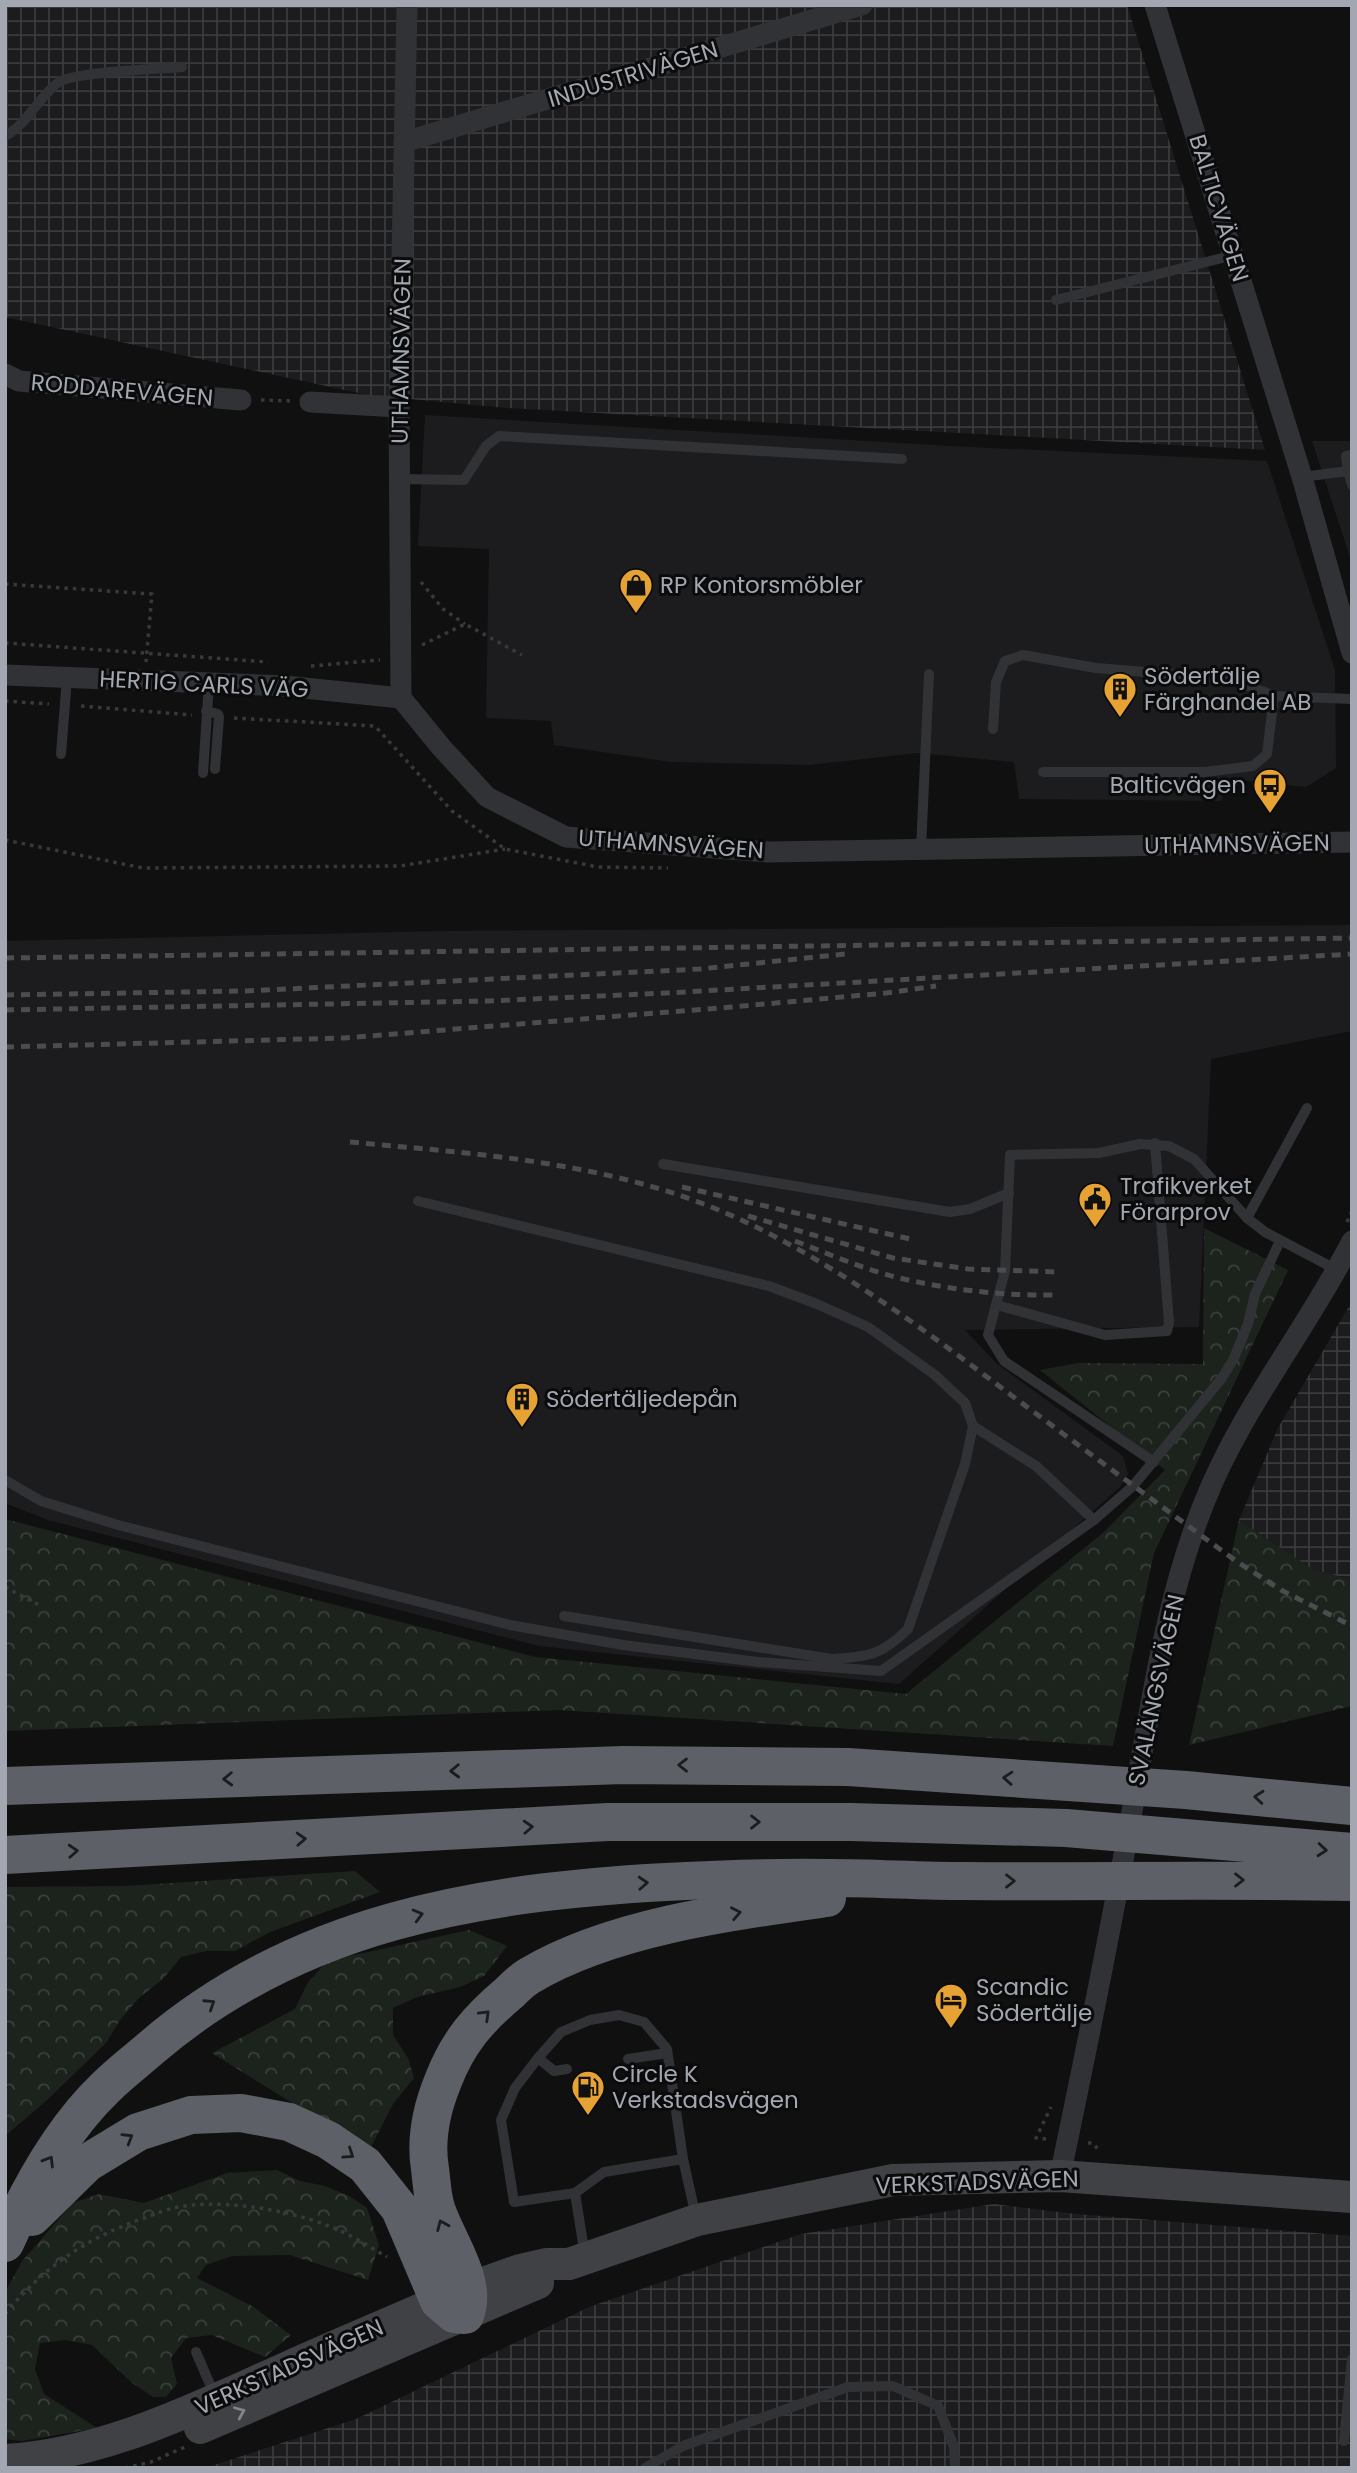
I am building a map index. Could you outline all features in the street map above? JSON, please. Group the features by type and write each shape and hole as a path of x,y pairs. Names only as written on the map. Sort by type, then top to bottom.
{"highway":[{"path":"5,1786 623,1765 848,1767 1186,1790 1352,1806"},
{"path":"5,1780 46,1785"},
{"path":"5,1855 608,1822 852,1822 1066,1828 1352,1852"},
{"path":"5,2243 20,2209 61,2140 104,2088 178,2025 253,1976 349,1934 461,1904 583,1886 826,1877 961,1881 1352,1882"},
{"path":"458,2301 435,2208 428,2161 432,2108 451,2060 479,2018 528,1976 588,1948 650,1929 782,1904 961,1881"},
{"path":"5,2249 24,2225 87,2163 138,2132 191,2115 241,2113 289,2122 328,2140 365,2165 400,2209 458,2301"}],"main road":[{"name":"VERKSTADSVÄGEN","path":"83,2468 174,2439 520,2270 578,2261 697,2221 893,2180 1060,2176 1352,2197"},
{"name":"VERKSTADSVÄGEN","path":"5,2460 26,2459 84,2448 166,2421 458,2301"}],"street":[{"name":"UTHAMNSVÄGEN","path":"407,5 399,407 401,698 440,747 486,797 566,837 769,852 1352,842"},
{"name":"INDUSTRIVÄGEN","path":"404,142 862,5"},
{"name":"BALTICVÄGEN","path":"1155,5 1302,477 1352,653"},
{"name":"RODDAREVÄGEN","path":"5,374 19,382 241,400"},
{"path":"310,402 399,407"},
{"name":"HERTIG CARLS VÄG","path":"5,675 285,687 401,698"},
{"name":"SVALÄNGSVÄGEN","path":"1060,2176 1111,1927 1157,1673 1189,1543 1219,1467 1241,1424 1337,1270 1352,1241"}],"lane":[{"path":"5,136 13,132 60,82 77,76 182,66"},
{"path":"1056,300 1234,255"},
{"path":"400,479 464,480 486,446 499,436 902,459"},
{"path":"1352,455 1346,456 1352,485"},
{"path":"1302,477 1348,471"},
{"path":"993,729 996,682 1005,661 1023,655 1096,668 1231,679 1274,696 1352,699"},
{"path":"921,849 929,674"},
{"path":"61,754 67,678"},
{"path":"203,773 208,684"},
{"path":"1043,772 1205,772 1252,765 1267,754 1274,696"},
{"path":"206,713 218,714 219,717 215,769"},
{"path":"1247,1218 1307,1108"},
{"path":"997,1305 1105,1335 1167,1331 1169,1323 1155,1143"},
{"path":"1154,1462 1004,1361 988,1335 1005,1271 1010,1155 1099,1153 1155,1143 1169,1146 1194,1159 1247,1218 1280,1241 1337,1270"},
{"path":"663,1164 950,1212 970,1209 1009,1193"},
{"path":"418,1202 769,1286 868,1327 935,1375 965,1403 973,1426 965,1464 908,1629 890,1647 862,1657 832,1659 564,1616"},
{"path":"5,1480 41,1501 118,1525 510,1625 623,1644 758,1662 881,1671 1094,1521 1133,1486 1222,1378 1234,1358 1248,1324 1258,1285 1280,1241"},
{"path":"973,1426 1036,1465 1094,1521"},
{"path":"683,2159 604,2172 575,2193 514,2202 501,2120 515,2088 561,2032 590,2020 619,2015 644,2022 667,2049 683,2159 697,2221"},
{"path":"628,2059 667,2053"},
{"path":"538,2058 554,2071 567,2069"},
{"path":"575,2193 578,2261"},
{"path":"196,2351 216,2399"},
{"path":"1344,2441 1352,2359"},
{"path":"645,2468 683,2446 848,2388 893,2386 938,2406 954,2447 955,2468"}],"path":[{"path":"241,400 310,402"},
{"path":"5,584 152,594 144,681"},
{"path":"299,665 402,659 426,642 465,624 522,655"},
{"path":"5,643 271,662"},
{"path":"5,701 206,713"},
{"path":"219,717 375,726 453,811 505,849"},
{"path":"5,839 143,868 400,866 505,849 598,867 680,868"},
{"path":"5,1587 39,1605"},
{"path":"5,2314 26,2288 73,2250 122,2226 175,2207 226,2204 278,2211 327,2225 391,2260"},
{"path":"125,2468 151,2462 189,2446"}],"shaded area":[{"path":"5,5 1127,5 1265,450 506,408 368,395 5,317"},
{"path":"425,415 951,446 1267,461 1335,670 1336,768 1306,787 1231,779 1221,801 1019,799 1014,762 918,753 809,765 671,762 554,745 551,721 486,718 489,549 418,546"},
{"path":"1312,441 1352,441 1352,563"},
{"path":"1352,925 1352,1031 1211,1059 1199,1327 965,1330 996,1363 1123,1456 1128,1474 1120,1487 899,1684 539,1646 48,1520 5,1503 5,941 445,931"},
{"path":"1352,1301 1352,1580 1312,1569 1239,1520 1278,1428"},
{"path":"994,2204 1076,2214 1352,2236 1352,2468 205,2468 356,2419 589,2307 801,2234"}],"green space":[{"path":"1204,1228 1288,1270 1154,1553 1113,1746 559,1710 5,1731 5,1519 535,1657 906,1694 1104,1532 1165,1470 1040,1370 1079,1363 1203,1364"},
{"path":"1239,1520 1312,1569 1352,1580 1352,1706 1189,1745"},
{"path":"355,1871 380,1892 270,1932 235,1951 206,1951 181,1957 164,1978 139,1998 120,2020 106,2043 5,2136 5,1887 125,1886"},
{"path":"469,1930 507,1946 484,1976 460,1987 417,1997 393,2008 393,2035 408,2058 414,2078 393,2104 369,2151 212,2053 295,2009 307,1984 327,1961"},
{"path":"277,2170 300,2181 325,2186 349,2196 367,2208 379,2245 368,2280 290,2255 232,2256 206,2265 197,2278 252,2306 291,2335 265,2357 212,2335 186,2338 171,2358 177,2384 166,2397 153,2397 131,2382 92,2345 66,2340 40,2343 35,2369 44,2394 97,2428 22,2441 5,2439 5,2292 23,2260 73,2203 99,2194 144,2203 227,2173"}],"railway":[{"path":"5,958 1352,938"},
{"path":"5,995 244,991 700,969 845,954"},
{"path":"5,1010 489,1001 1352,954"},
{"path":"5,1047 344,1038 732,1007 936,986"},
{"path":"350,1142 567,1167 651,1186 735,1217 776,1237 858,1286 937,1340 1236,1561 1281,1590 1352,1626"},
{"path":"682,1187 910,1239"},
{"path":"748,1216 893,1258 968,1269 1057,1272"},
{"path":"795,1241 898,1278 985,1292 1058,1295"}],"place":[{"name":"RP Kontorsmöbler","path":"636,615"},
{"name":"Södertälje Färghandel AB","path":"1120,719"},
{"name":"Balticvägen","path":"1270,815"},
{"name":"Trafikverket Förarprov","path":"1095,1229"},
{"name":"Södertäljedepån","path":"522,1429"},
{"name":"Scandic Södertälje","path":"951,2030"},
{"name":"Circle K Verkstadsvägen","path":"588,2117"}]}
